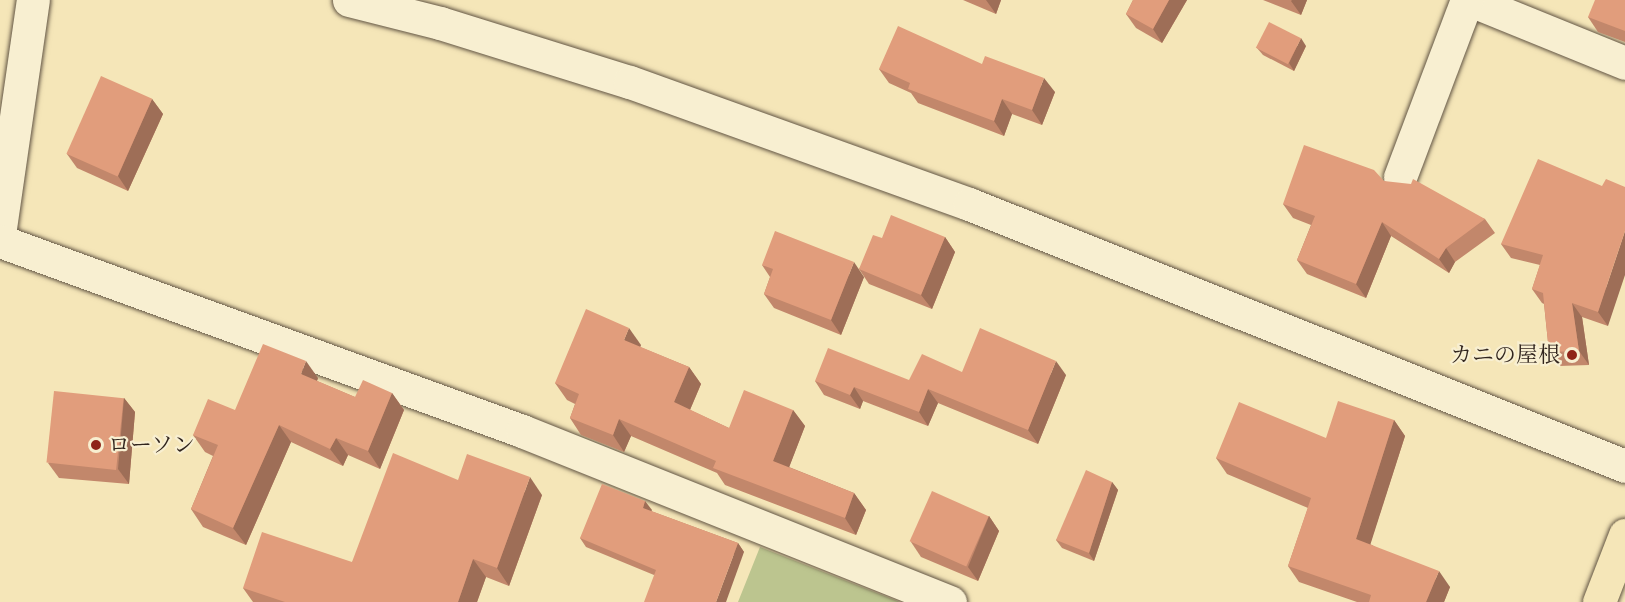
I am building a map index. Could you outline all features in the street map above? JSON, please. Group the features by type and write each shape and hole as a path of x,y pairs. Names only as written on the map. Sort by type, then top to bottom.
{"main road":[{"path":"1599,602 1625,535"}],"street":[{"path":"0,228 33,0"},
{"path":"349,0 440,23 630,81 958,200 1625,466"},
{"path":"1400,177 1468,0 1625,63"},
{"path":"0,241 522,431 950,602"}],"green space":[{"path":"760,547 900,602 738,602"}],"building":[{"path":"1133,0 1169,0 1153,29 1126,14"},
{"path":"1595,0 1625,0 1625,31 1588,17"},
{"path":"1269,22 1301,38 1288,64 1256,48"},
{"path":"898,26 982,64 985,56 1044,78 1032,110 1002,99 994,121 908,89 910,83 879,69"},
{"path":"101,76 152,99 118,176 66,154"},
{"path":"1304,145 1374,170 1384,181 1411,184 1413,179 1485,219 1446,248 1439,259 1382,222 1356,284 1297,260 1315,216 1283,204"},
{"path":"1538,159 1602,186 1606,179 1625,187 1625,231 1598,312 1572,303 1579,351 1549,352 1543,293 1532,289 1543,255 1501,244"},
{"path":"891,215 945,237 921,295 859,269 873,235 882,238"},
{"path":"775,231 854,262 831,320 764,294 773,269 762,265"},
{"path":"586,309 629,328 624,340 689,367 674,402 729,428 744,390 793,410 773,461 854,493 845,518 713,468 716,461 619,419 613,435 570,418 579,394 555,383"},
{"path":"980,328 1056,361 1028,430 928,389 919,412 854,387 850,395 815,381 828,348 909,380 922,354 962,372"},
{"path":"263,344 306,361 301,374 355,397 363,380 392,393 368,451 336,438 330,449 279,425 233,528 191,509 218,445 193,435 208,399 235,410"},
{"name":"ローソン","path":"54,391 124,398 116,470 46,463"},
{"path":"1338,401 1394,420 1356,539 1439,571 1426,602 1369,602 1371,595 1288,566 1311,498 1216,458 1239,402 1326,438"},
{"path":"393,453 458,480 467,454 530,477 497,568 473,559 458,602 285,602 243,588 262,532 352,562"},
{"path":"1086,470 1112,482 1089,553 1056,540"},
{"path":"602,484 645,501 643,508 738,543 716,602 644,602 656,570 580,538"},
{"path":"932,491 989,516 966,566 910,541"}],"place":[{"name":"カニの屋根","path":"1572,355"},
{"name":"ローソン","path":"96,445"}]}
